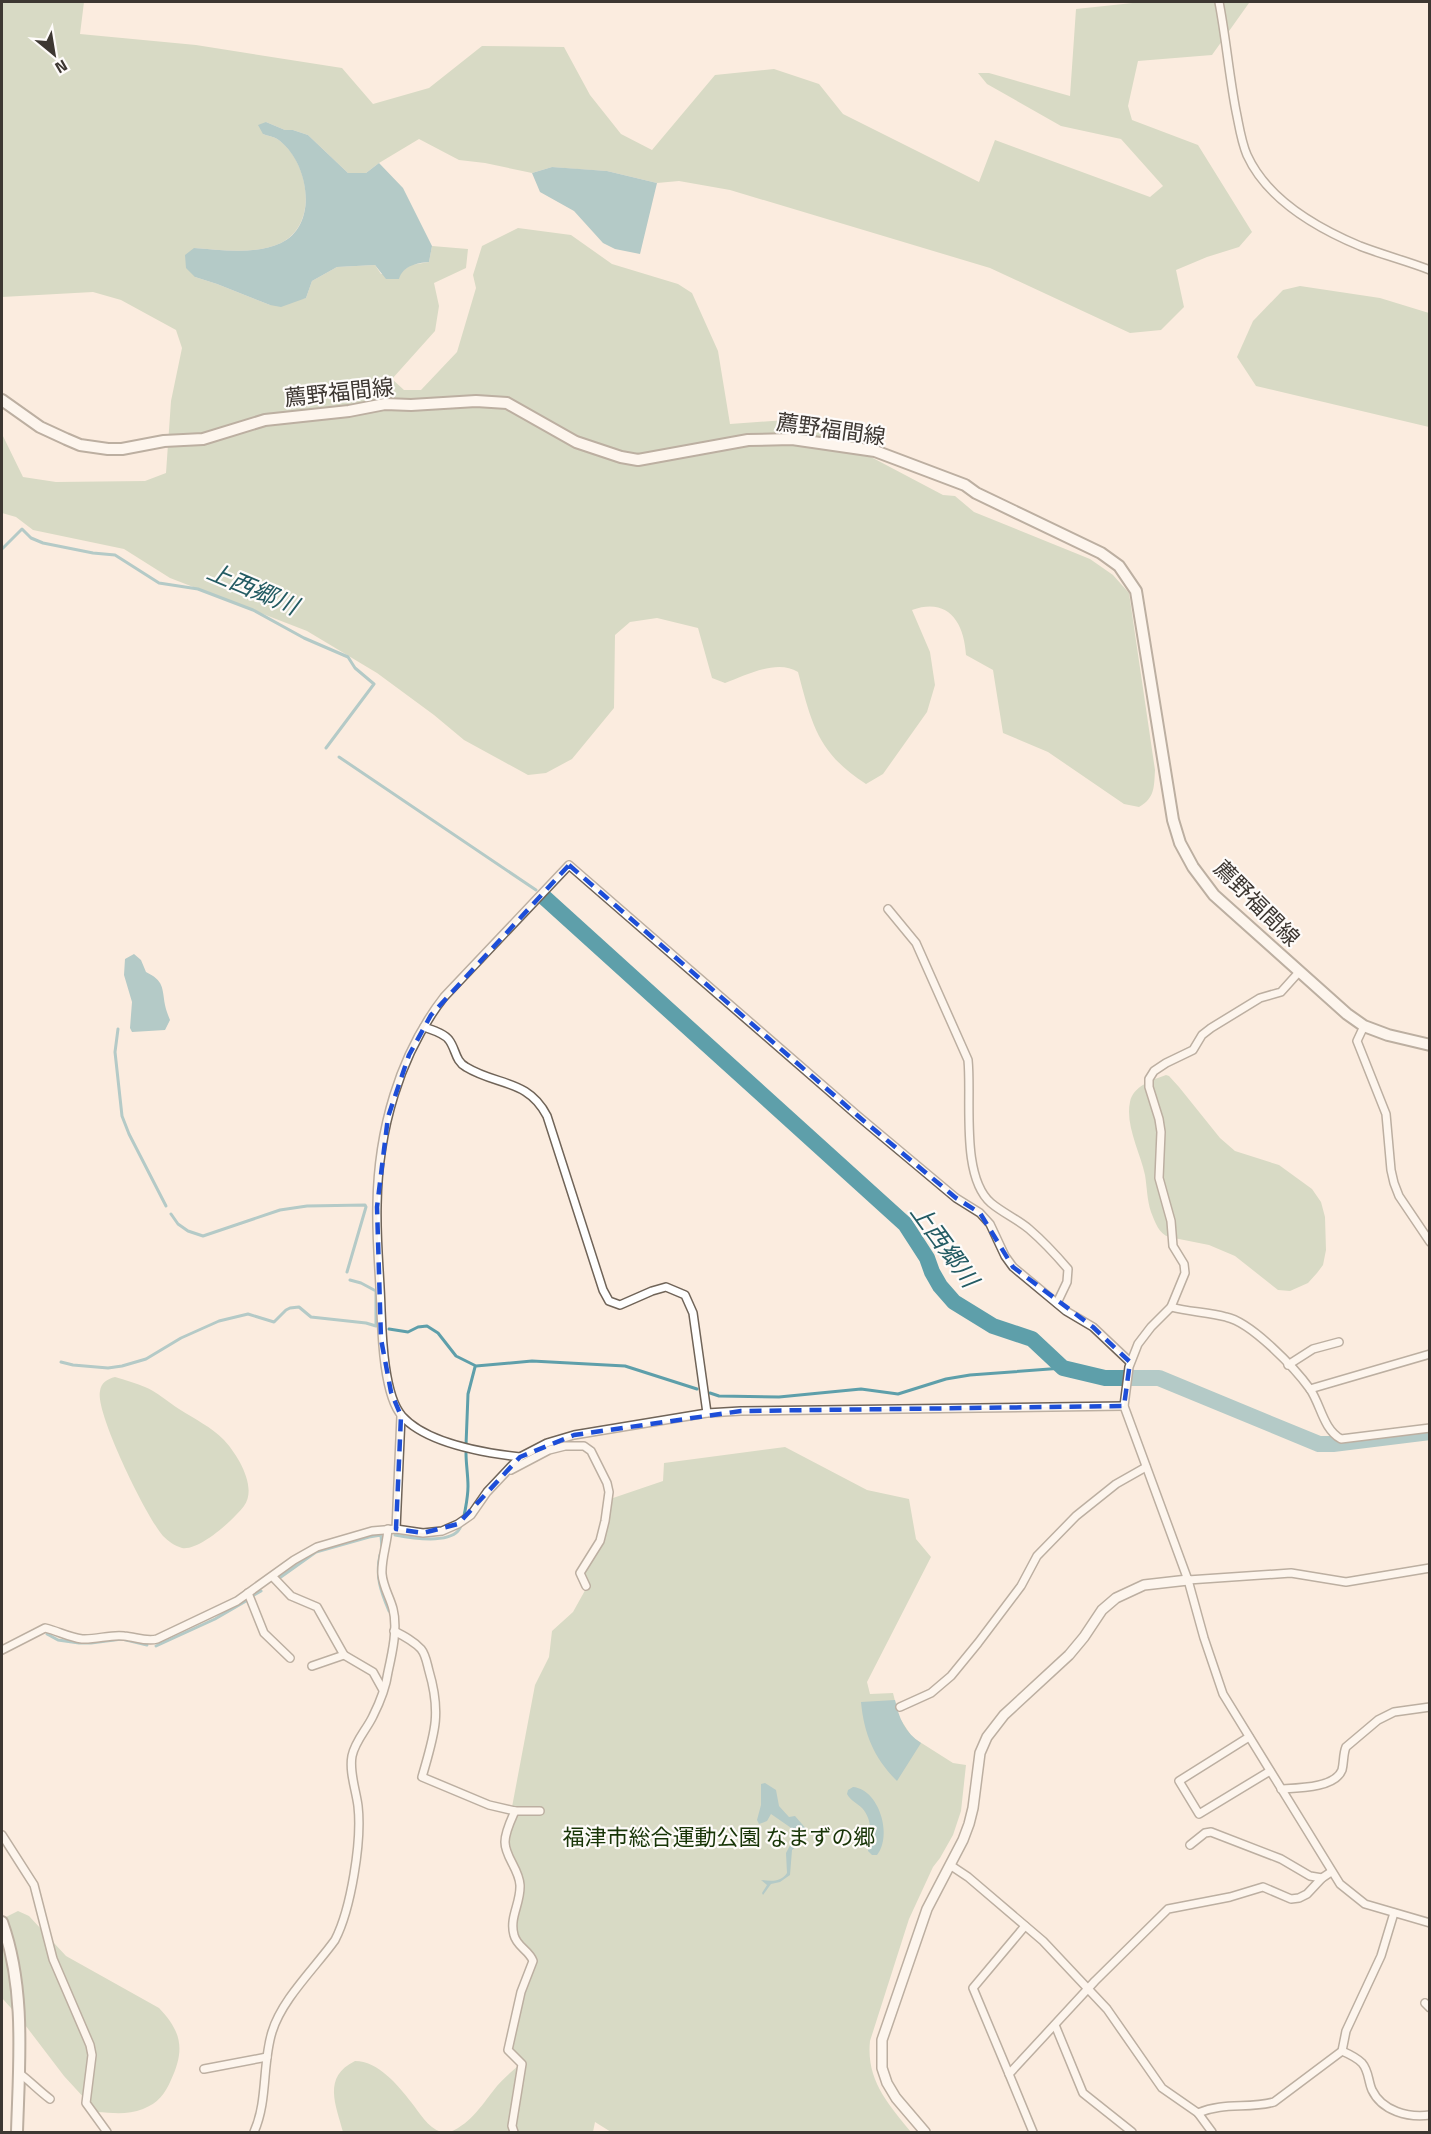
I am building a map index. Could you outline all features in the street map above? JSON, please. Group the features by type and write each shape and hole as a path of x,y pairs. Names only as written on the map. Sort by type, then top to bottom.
{"main road":[{"name":"薦野福間線","path":"2,400 40,427 66,440 108,449 122,449 164,441 203,440 265,420 349,411 385,404 411,405 476,401 507,403 576,442 621,457 638,460 748,440 792,440 875,451 965,485 976,494 1101,553 1119,566 1127,576 1136,591 1173,820 1180,843 1193,867 1214,895 1325,996 1364,1026 1388,1035 1430,1044"},
{"path":"2,1922 16,1979 19,2014 17,2133"}],"street":[{"path":"1219,2 1240,133 1247,154 1257,172 1280,197 1303,216 1324,228 1360,246 1430,270"},
{"path":"520,1457 464,1448 416,1427 402,1416 391,1392 381,1339 377,1201 382,1141 388,1117 409,1055 430,1015 444,996 569,865 858,1116 956,1198 981,1213 995,1233 1005,1256 1013,1267 1057,1303 1093,1327 1129,1365"},
{"path":"888,909 916,943 968,1060 970,1077 969,1146 972,1164 982,1192 989,1202 1029,1229 1068,1269 1067,1282 1057,1303"},
{"path":"1299,972 1281,992 1260,998 1211,1028 1202,1035 1193,1050 1185,1056 1166,1063 1154,1071 1149,1078 1149,1087 1161,1132 1159,1178 1171,1221 1173,1246 1184,1264 1185,1273 1171,1307 1138,1344 1129,1365 1124,1406 1188,1580 1223,1694 1340,1884 1365,1904 1430,1923"},
{"path":"1364,1026 1357,1041 1386,1114 1394,1183 1399,1196 1430,1242"},
{"path":"424,1027 445,1036 450,1041 456,1056 468,1068 528,1092 542,1105 548,1116 603,1290 609,1301 620,1305 666,1287 685,1295 693,1313 707,1413"},
{"path":"1171,1307 1228,1317 1248,1327 1310,1389 1332,1434 1341,1439 1430,1428"},
{"path":"1288,1365 1313,1349 1339,1342"},
{"path":"1310,1389 1430,1354"},
{"path":"2,1650 45,1628 64,1636 82,1639 102,1639 122,1635 157,1640 212,1614 248,1593 316,1547 358,1534 392,1529 423,1533 442,1531 458,1524 466,1520 487,1492 520,1457 547,1443 574,1435 707,1413 741,1411 1124,1406"},
{"path":"254,2133 261,2104 267,2057 278,2017 341,1930 355,1872 358,1807 351,1766 352,1756 362,1734 374,1716 388,1674 394,1631 393,1608 383,1585 382,1571 392,1529 402,1416"},
{"path":"506,1472 549,1450 565,1446 584,1446 591,1451 608,1483 609,1492 606,1521 600,1542 580,1573 586,1586"},
{"path":"900,1707 931,1693 956,1670 1021,1586 1038,1556 1076,1516 1116,1484 1146,1467"},
{"path":"925,2133 887,2083 882,2068 882,2040 917,1933 963,1840 974,1808 980,1753 995,1725 1069,1655 1102,1610 1116,1598 1144,1585 1290,1574 1346,1582 1430,1568"},
{"path":"273,1577 291,1596 317,1607 344,1655 373,1672 383,1690"},
{"path":"248,1593 264,1633 290,1658"},
{"path":"394,1631 408,1638 423,1652 434,1688 437,1708 434,1737 422,1777 489,1804 514,1811 540,1811"},
{"path":"312,1666 344,1655"},
{"path":"1281,1789 1325,1784 1342,1770 1346,1747 1378,1720 1394,1712 1430,1707"},
{"path":"1249,1737 1179,1781 1199,1814 1270,1770"},
{"path":"514,1811 504,1840 520,1886 513,1916 514,1938 533,1961 522,1992 508,2049 522,2064 512,2126 514,2133"},
{"path":"1190,1845 1205,1833 1211,1832 1281,1859 1310,1876 1322,1878"},
{"path":"2,1835 33,1886 53,1959 90,2045 92,2055 86,2103 107,2133"},
{"path":"950,1865 968,1877 1043,1941 1089,1988 1107,2009 1162,2088 1198,2113 1212,2133"},
{"path":"1009,2074 1089,1988 1168,1909 1230,1897 1263,1887 1291,1899 1299,1898 1307,1894 1331,1872"},
{"path":"1198,2113 1229,2105 1274,2102 1342,2051 1346,2031 1381,1956 1394,1913"},
{"path":"1025,1926 973,1988 1033,2133"},
{"path":"1055,2025 1083,2093 1132,2133"},
{"path":"1342,2051 1360,2061 1372,2089 1387,2107 1402,2113 1430,2115"},
{"path":"204,2069 267,2057"},
{"path":"19,2073 50,2099"}],"highlighted area":[{"path":"569,865 858,1116 956,1198 980,1213 1013,1267 1093,1327 1130,1362 1124,1406 741,1411 574,1435 520,1457 458,1524 423,1533 396,1529 401,1416 391,1392 381,1339 377,1207 388,1117 409,1055 431,1015"}],"green space":[{"path":"2,2 84,2 80,34 196,45 342,68 373,104 429,88 482,46 564,47 590,95 621,134 652,150 715,75 774,69 819,84 843,114 979,182 995,140 1150,197 1163,186 1121,139 1061,126 987,84 978,73 989,73 1070,96 1076,9 1142,2 1249,3 1212,55 1138,61 1128,106 1132,120 1198,145 1252,232 1239,247 1176,270 1184,307 1161,330 1130,333 990,268 730,190 679,181 657,183 607,171 552,167 532,173 459,160 419,139 366,173 348,173 308,135 285,130 266,122 263,134 278,140 290,151 303,178 306,193 301,222 293,234 271,247 238,251 194,248 195,277 270,305 306,298 312,281 337,267 375,265 381,274 401,272 411,265 429,262 432,246 468,249 466,268 434,283 439,306 435,331 392,379 404,390 421,390 457,352 476,288 473,275 482,246 518,228 571,235 612,264 678,284 692,293 718,351 730,424 799,419 943,495 955,496 974,512 1090,559 1113,575 1129,593 1155,770 1151,796 1139,807 1124,804 1048,752 1003,733 993,670 966,655 965,643 958,623 952,615 935,607 912,610 930,652 935,685 927,712 883,774 866,784 837,761 819,736 798,672 790,668 771,668 725,683 712,678 698,628 657,618 630,622 615,635 614,708 572,759 546,773 528,775 464,740 377,673 307,631 170,578 124,549 33,530 16,517 2,513 2,434 23,477 56,482 145,481 166,473 171,401 182,348 176,330 121,300 93,292 2,297"},
{"path":"1300,286 1380,298 1429,313 1429,427 1256,386 1237,357 1253,321 1283,290"},
{"path":"1166,1075 1179,1087 1220,1138 1235,1151 1279,1165 1312,1189 1321,1202 1325,1217 1326,1250 1323,1265 1308,1283 1290,1291 1278,1290 1235,1256 1209,1245 1169,1237 1160,1230 1150,1207 1145,1175 1131,1129 1129,1111 1132,1096 1139,1088"},
{"path":"115,1377 149,1389 208,1427 224,1440 240,1462 249,1490 244,1506 225,1526 198,1545 182,1548 165,1538 155,1526 135,1488 105,1420 101,1403 100,1391 103,1384"},
{"name":"福津市総合運動公園 なまずの郷","path":"785,1447 867,1490 909,1499 916,1539 931,1557 867,1682 870,1694 893,1693 899,1717 912,1737 953,1763 966,1765 961,1811 953,1835 933,1867 909,1919 870,2041 871,2068 875,2080 880,2091 911,2132 611,2132 595,2122 593,2132 450,2132 471,2118 499,2083 518,2066 504,2053 515,2006 530,1961 511,1940 510,1914 517,1896 518,1884 501,1845 501,1836 512,1807 535,1685 549,1657 552,1631 573,1612 588,1585 584,1575 601,1546 613,1498 663,1481 664,1463"},
{"path":"18,1911 29,1916 66,1956 159,2008 173,2025 179,2042 178,2059 166,2090 153,2104 132,2112 97,2112 64,2076 2,1998 2,1919"},
{"path":"355,2061 372,2065 387,2075 428,2123 441,2132 343,2132 335,2102 335,2083 338,2075"}],"water":[{"path":"266,122 285,130 308,135 348,173 366,173 379,163 403,188 432,246 429,262 411,266 399,279 386,279 375,265 337,267 312,281 306,298 281,307 195,277 186,268 185,255 194,248 238,251 271,247 293,234 301,223 306,194 298,164 290,151 278,140 263,134 258,125"},
{"path":"552,167 607,171 657,183 640,254 615,249 603,243 574,211 540,192 532,173"},
{"path":"134,954 141,960 146,972 156,978 161,985 170,1020 165,1030 132,1032 130,1028 132,1002 124,975 125,959"},
{"path":"895,1700 903,1724 921,1743 897,1781 876,1754 865,1725 861,1702"},
{"path":"765,1783 776,1790 779,1806 789,1817 795,1816 808,1831 806,1839 792,1850 790,1875 780,1882 771,1884 763,1895 767,1885 761,1880 778,1880 787,1873 786,1853 797,1832 771,1814 767,1821 759,1824 757,1820 761,1805 761,1784"},
{"path":"853,1787 870,1796 881,1815 884,1837 877,1855 872,1855 868,1851 870,1823 866,1813 847,1794 848,1790"}],"waterway":[{"name":"上西郷川","path":"2,549 22,529 31,538 43,543 115,555 159,583 198,589 253,610 304,638 348,657 355,668 374,684 326,748"},
{"name":"上西郷川","path":"339,757 536,890"},
{"name":"上西郷川","path":"545,898 905,1224 927,1258 940,1286 954,1302 993,1326 1032,1339 1063,1368 1105,1378 1159,1378 1319,1444 1430,1432"},
{"path":"118,1029 115,1052 122,1116 166,1206"},
{"path":"171,1214 178,1224 188,1231 203,1236 280,1210 307,1206 365,1205 347,1272"},
{"path":"61,1362 108,1368 122,1366 146,1359 181,1338 219,1321 248,1314 274,1322 290,1308 299,1307 311,1317 376,1326 376,1291 350,1280"},
{"path":"389,1329 408,1332 427,1326 438,1333 456,1356 476,1366 532,1361 625,1366 697,1389"},
{"path":"466,1445 468,1394 475,1367"},
{"path":"710,1393 719,1396 779,1397 861,1389 898,1394 946,1379 970,1375 1063,1368"},
{"path":"395,1535 437,1539 453,1535 458,1531 464,1516 467,1496 466,1453"},
{"path":"278,1579 316,1552 381,1535 382,1549"},
{"path":"380,1555 378,1570 380,1584 389,1611"},
{"path":"254,1595 261,1591"},
{"path":"156,1646 215,1619 246,1601"},
{"path":"47,1634 58,1640 79,1643 122,1639 147,1645"}]}
